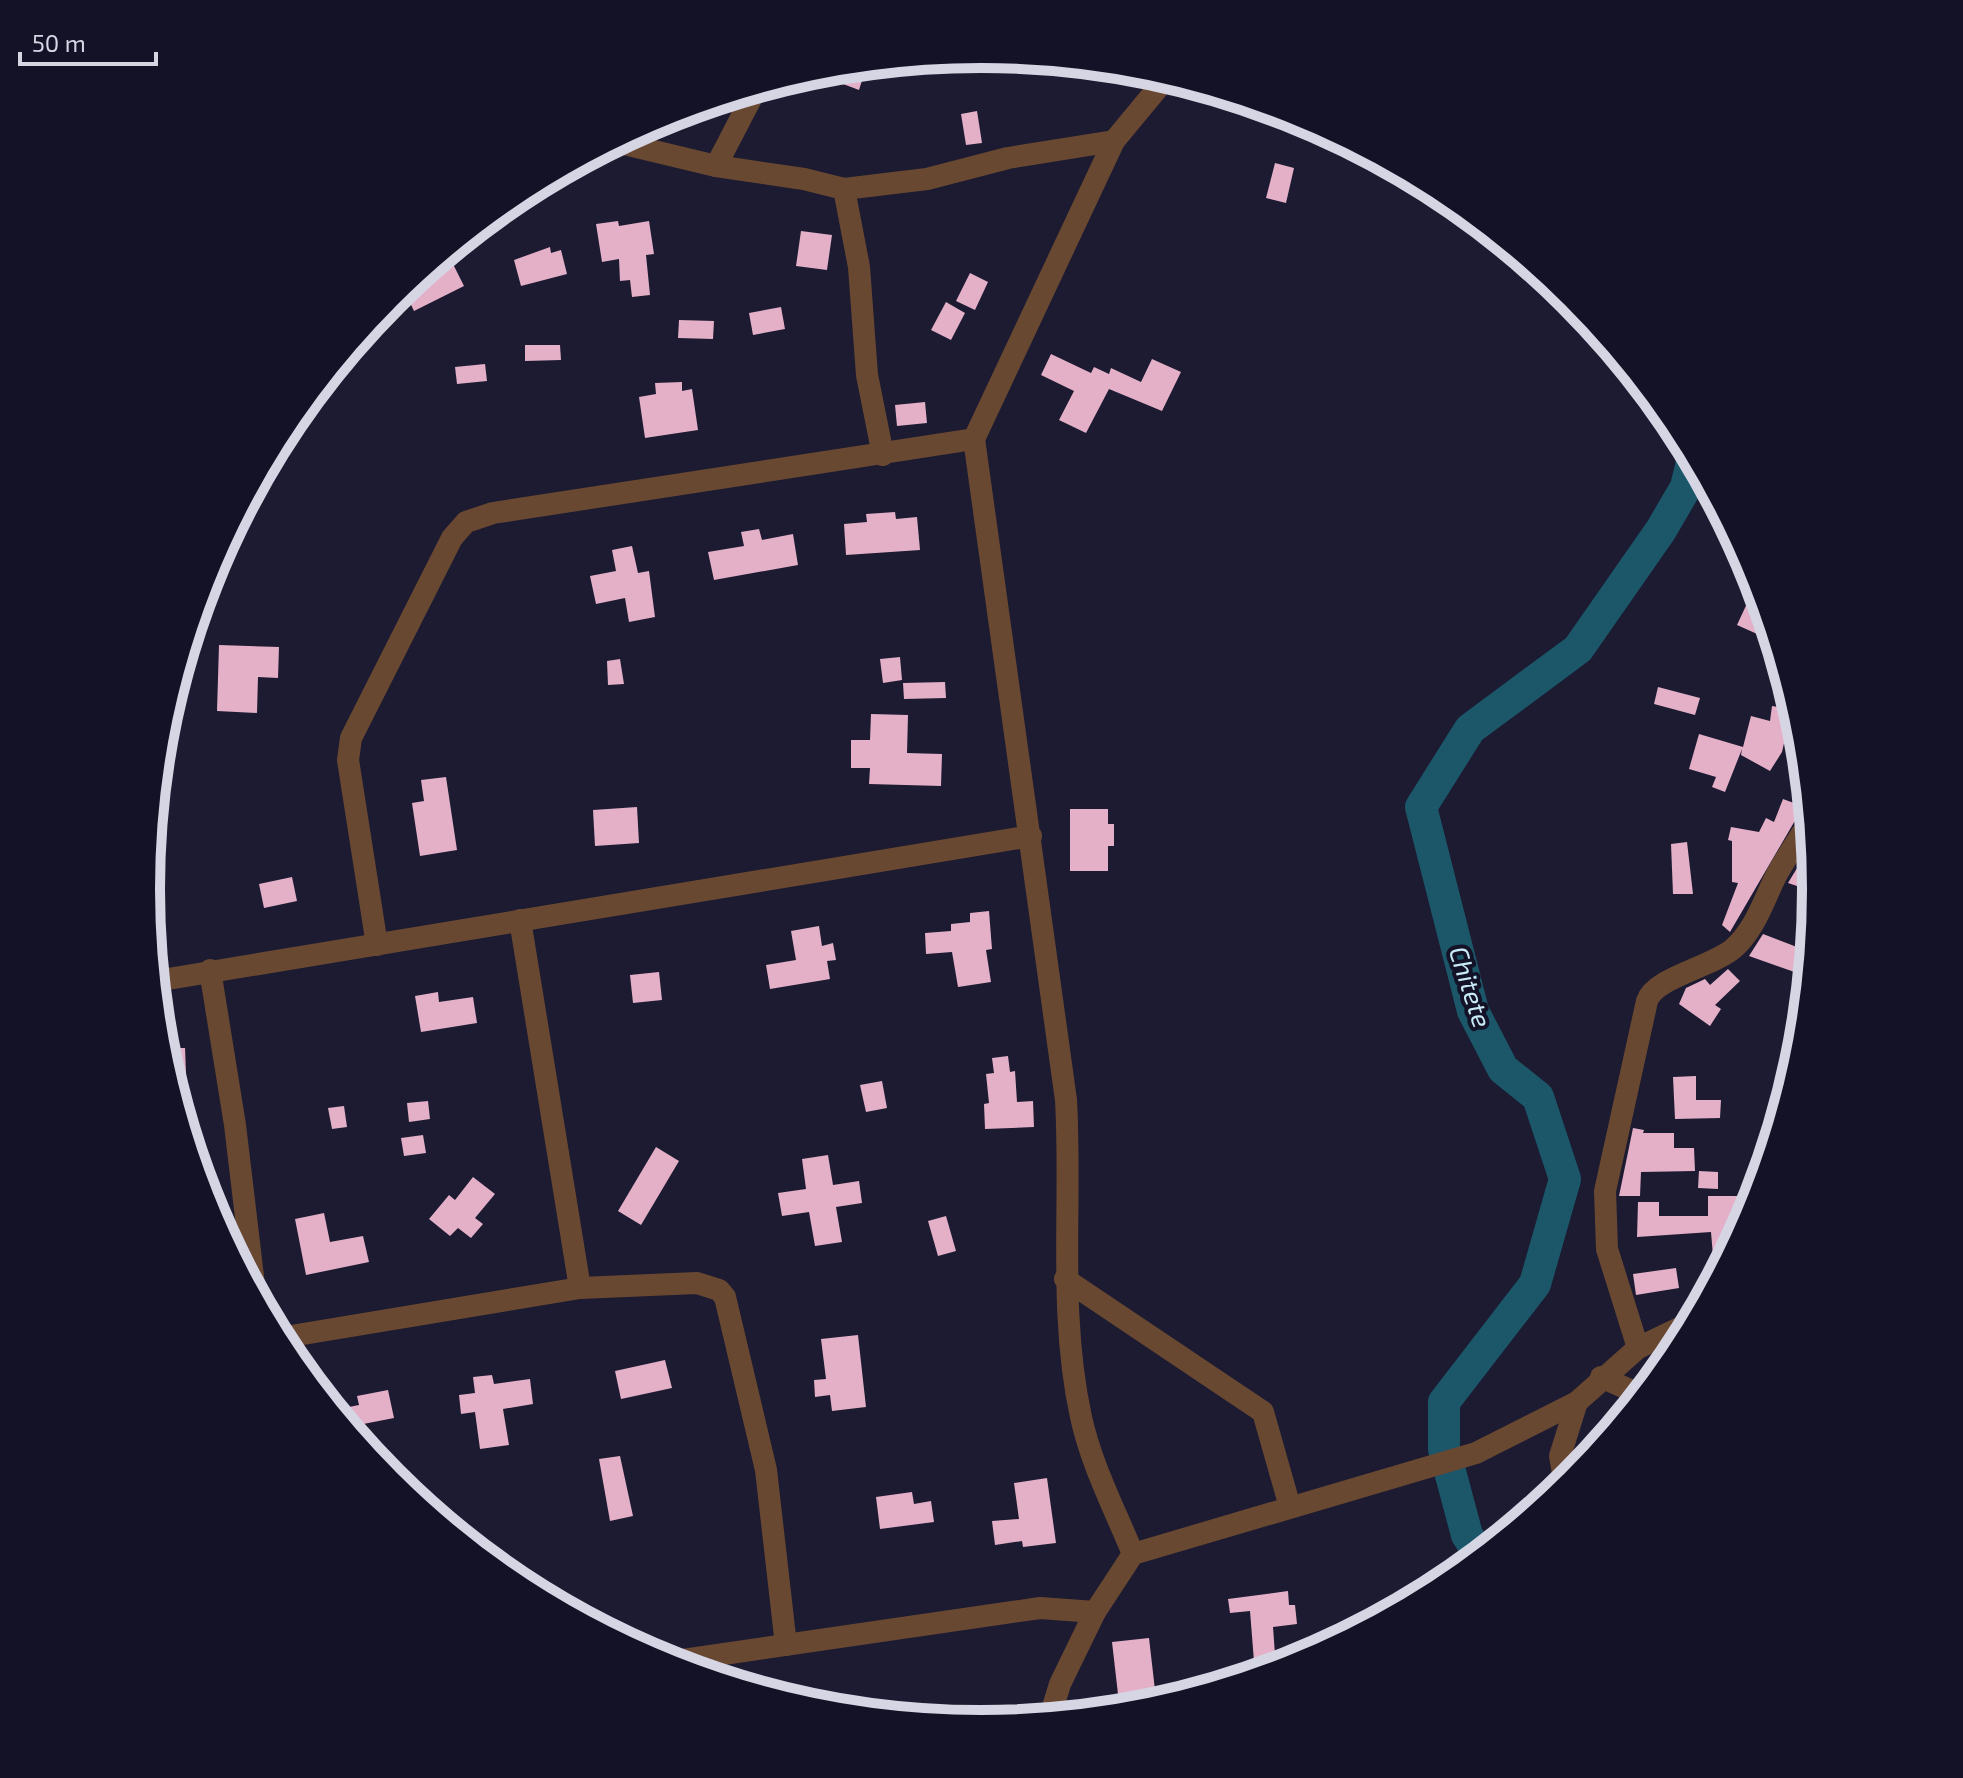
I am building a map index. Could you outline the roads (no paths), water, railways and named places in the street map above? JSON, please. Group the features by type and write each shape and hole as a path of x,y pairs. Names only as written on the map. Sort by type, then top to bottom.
{"street":[{"path":"1133,1554 1081,1421 1073,1380 1065,1279 1070,1174 1066,1100 1031,836 975,471 974,439 1114,141 1158,88"},
{"path":"716,166 749,102"},
{"path":"633,146 716,166 804,179 844,189 927,179 1008,158 1114,141"},
{"path":"844,189 859,267 867,375 883,455"},
{"path":"377,945 348,760 351,738 452,538 466,522 493,513 974,439"},
{"path":"1638,1348 1607,1249 1605,1191 1647,1001 1651,991 1659,985 1712,963 1735,947 1755,921 1778,872 1801,835"},
{"path":"166,979 1031,836"},
{"path":"520,920 580,1288"},
{"path":"210,970 235,1125 252,1264"},
{"path":"1065,1279 1263,1412 1290,1507"},
{"path":"293,1336 580,1288 697,1283 719,1290 725,1297 766,1470 786,1645"},
{"path":"1053,1706 1060,1684 1095,1612 1133,1554 1476,1453 1577,1402 1601,1377 1638,1348 1673,1331"},
{"path":"1601,1377 1632,1391"},
{"path":"1562,1470 1560,1456 1577,1402"},
{"path":"696,1658 1040,1608 1095,1612"}],"waterway":[{"name":"Chitete","path":"1474,1545 1467,1535 1444,1449 1444,1402 1535,1284 1565,1179 1538,1097 1503,1069 1473,1011 1421,807 1470,729 1578,649 1661,530 1686,487 1689,473"}]}
